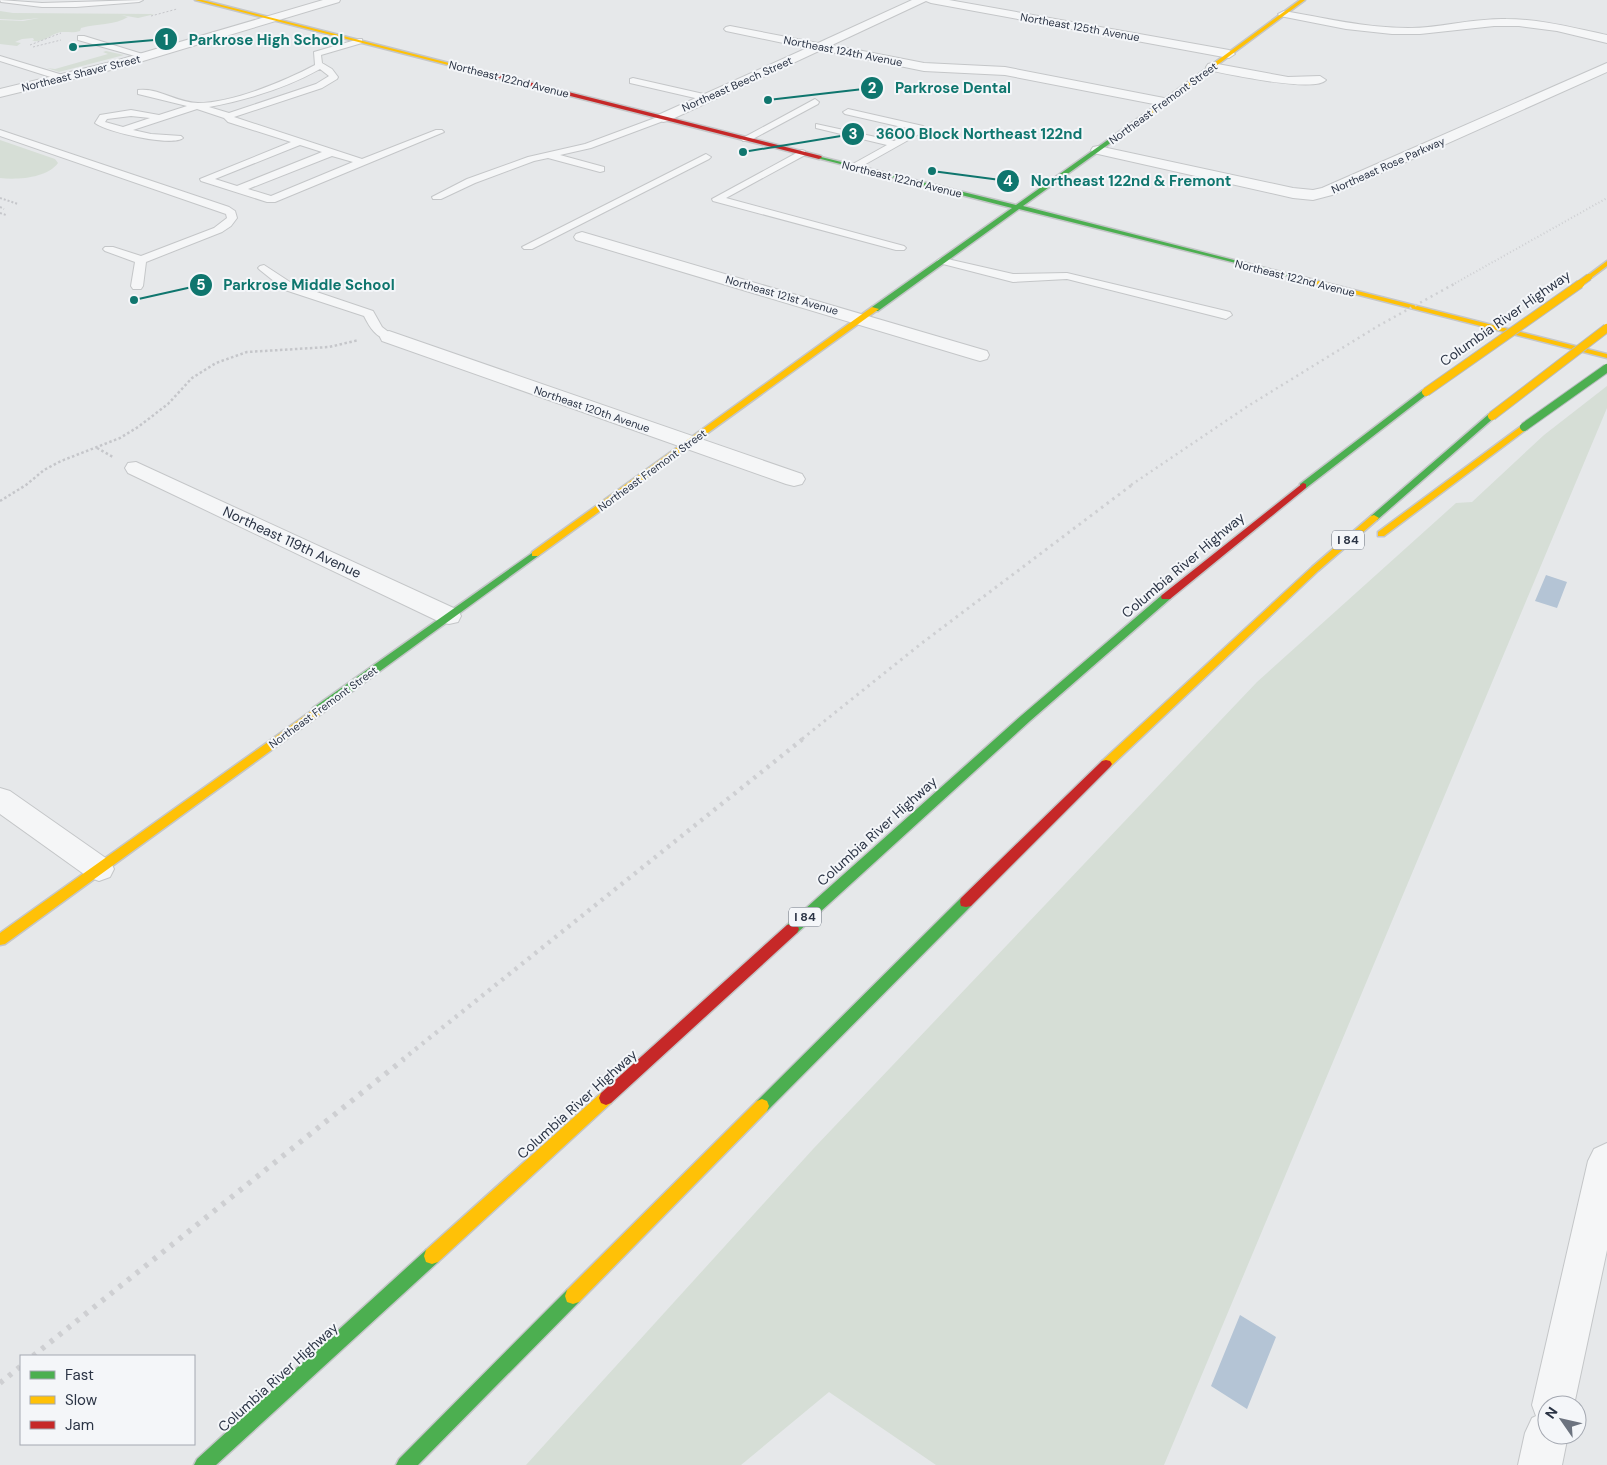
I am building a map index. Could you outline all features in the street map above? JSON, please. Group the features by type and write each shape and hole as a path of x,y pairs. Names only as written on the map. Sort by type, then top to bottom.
{"main road":[{"name":"Northeast 122nd Avenue","path":"197,0 1607,356"},
{"name":"Northeast Fremont Street","path":"0,940 1098,150 1300,2"},
{"name":"Columbia River Highway","path":"203,1465 911,820 1062,685 1340,456 1607,263"},
{"name":"I 84","path":"405,1465 995,872 1207,667 1315,569 1492,416 1607,328"},
{"path":"1370,542 1478,459 1607,368"},
{"path":"1207,667 1316,584"}],"street":[{"name":"Northeast Shaver Street","path":"0,93 145,56 334,0"},
{"name":"Northeast Beech Street","path":"662,118 921,0"},
{"name":"Northeast 125th Avenue","path":"931,0 1229,54"},
{"path":"1278,2 1300,2"},
{"path":"1284,14 1374,29 1405,31 1432,31 1476,24 1506,22 1539,25 1607,39"},
{"name":"Northeast 124th Avenue","path":"730,29 936,69 978,74 1019,73 1164,102"},
{"path":"1212,67 1288,81 1320,80"},
{"name":"Northeast Rose Parkway","path":"1098,150 1293,193 1313,194 1327,192 1607,67"},
{"name":"Northeast 121st Avenue","path":"582,237 862,318 980,355"},
{"name":"Northeast 120th Avenue","path":"389,337 794,479"},
{"name":"Northeast 119th Avenue","path":"136,468 449,616"},
{"path":"0,799 99,869"},
{"path":"1555,1395 1607,1161"},
{"path":"1540,1465 1544,1445"}],"lane":[{"path":"1,0 42,5 76,5 139,0"},
{"path":"81,38 145,56"},
{"path":"141,92 229,116 319,86 334,77 319,65 317,54 359,41"},
{"path":"123,130 197,106 232,100 294,80 319,65 377,45"},
{"path":"0,58 62,78"},
{"path":"633,81 708,98"},
{"path":"746,139 816,102"},
{"path":"159,118 140,112 117,113 103,117 100,123 151,138 178,138"},
{"path":"848,112 923,129 855,167"},
{"path":"229,116 228,118 231,120 362,162"},
{"path":"437,197 471,181 531,159 588,146 662,118"},
{"path":"819,126 895,144"},
{"path":"300,142 205,179 271,200 439,132"},
{"path":"0,133 225,209 231,213 232,218 218,230 141,260 109,249"},
{"path":"239,190 332,152"},
{"path":"802,153 717,199 900,248"},
{"path":"549,156 600,169"},
{"path":"528,247 607,209 662,177 706,157"},
{"path":"562,231 582,237"},
{"path":"137,286 141,260"},
{"path":"943,261 1013,278 1067,276 1226,315"},
{"path":"264,268 289,286 369,314 377,329 389,337"}],"path":[{"path":"0,198 18,204"},
{"path":"0,207 4,209"},
{"path":"0,212 6,215"},
{"path":"0,501 26,485 44,470 61,461 120,438 168,404 192,378 216,363 248,352 329,347 351,340 376,340 389,337"}],"shaded area":[{"path":"0,11 13,13 155,14 138,18 121,15 128,17 117,22 87,26 77,32 58,33 39,41 32,41 34,40 33,38 22,39 15,42 21,43 17,46 0,44 0,20 23,21 39,18 21,20 0,19"},
{"path":"103,52 124,55 59,72 47,68 55,69 108,54"},
{"path":"0,140 55,159 58,163 40,175 15,179 0,178"},
{"path":"1607,386 1607,408 1164,1465 936,1465 829,1392 741,1465 526,1465 814,1148 1257,682 1456,503 1472,502 1544,435"}],"water":[{"path":"1546,575 1567,582 1557,608 1535,601"},
{"path":"1240,1315 1276,1337 1247,1409 1211,1386"}],"railway":[{"path":"1452,285 1607,198"},
{"path":"1131,485 1248,406 1378,326 1454,284"},
{"path":"802,739 922,643 1133,484"},
{"path":"402,1060 804,738"},
{"path":"34,1355 404,1059"},
{"path":"0,1383 20,1367"}],"traffic: fast":[{"path":"875,309 1145,116"},
{"path":"819,157 1306,280"},
{"path":"1524,427 1607,368"},
{"path":"1303,486 1426,392"},
{"path":"1374,518 1492,416"},
{"path":"317,711 535,554"},
{"path":"792,929 1026,718 1166,597"},
{"path":"762,1106 966,902"},
{"path":"203,1465 432,1256"},
{"path":"405,1465 573,1296"}],"traffic: slow":[{"path":"197,0 497,76"},
{"path":"1145,116 1303,0"},
{"path":"1589,277 1607,263"},
{"path":"1426,392 1589,277"},
{"path":"1306,280 1607,356"},
{"path":"535,554 875,309"},
{"path":"1492,416 1607,328"},
{"path":"1381,534 1524,427"},
{"path":"1106,764 1315,569 1374,518"},
{"path":"0,940 317,711"},
{"path":"432,1256 606,1098"},
{"path":"573,1296 762,1106"}],"traffic: jam":[{"path":"497,76 819,157"},
{"path":"1166,597 1303,486"},
{"path":"966,902 1106,764"},
{"path":"606,1098 792,929"}],"place":[{"name":"Parkrose High School","path":"73,47"},
{"name":"Parkrose Dental","path":"768,100"},
{"name":"3600 Block Northeast 122nd","path":"743,152"},
{"name":"Northeast 122nd & Fremont","path":"932,171"},
{"name":"Parkrose Middle School","path":"134,300"}]}
